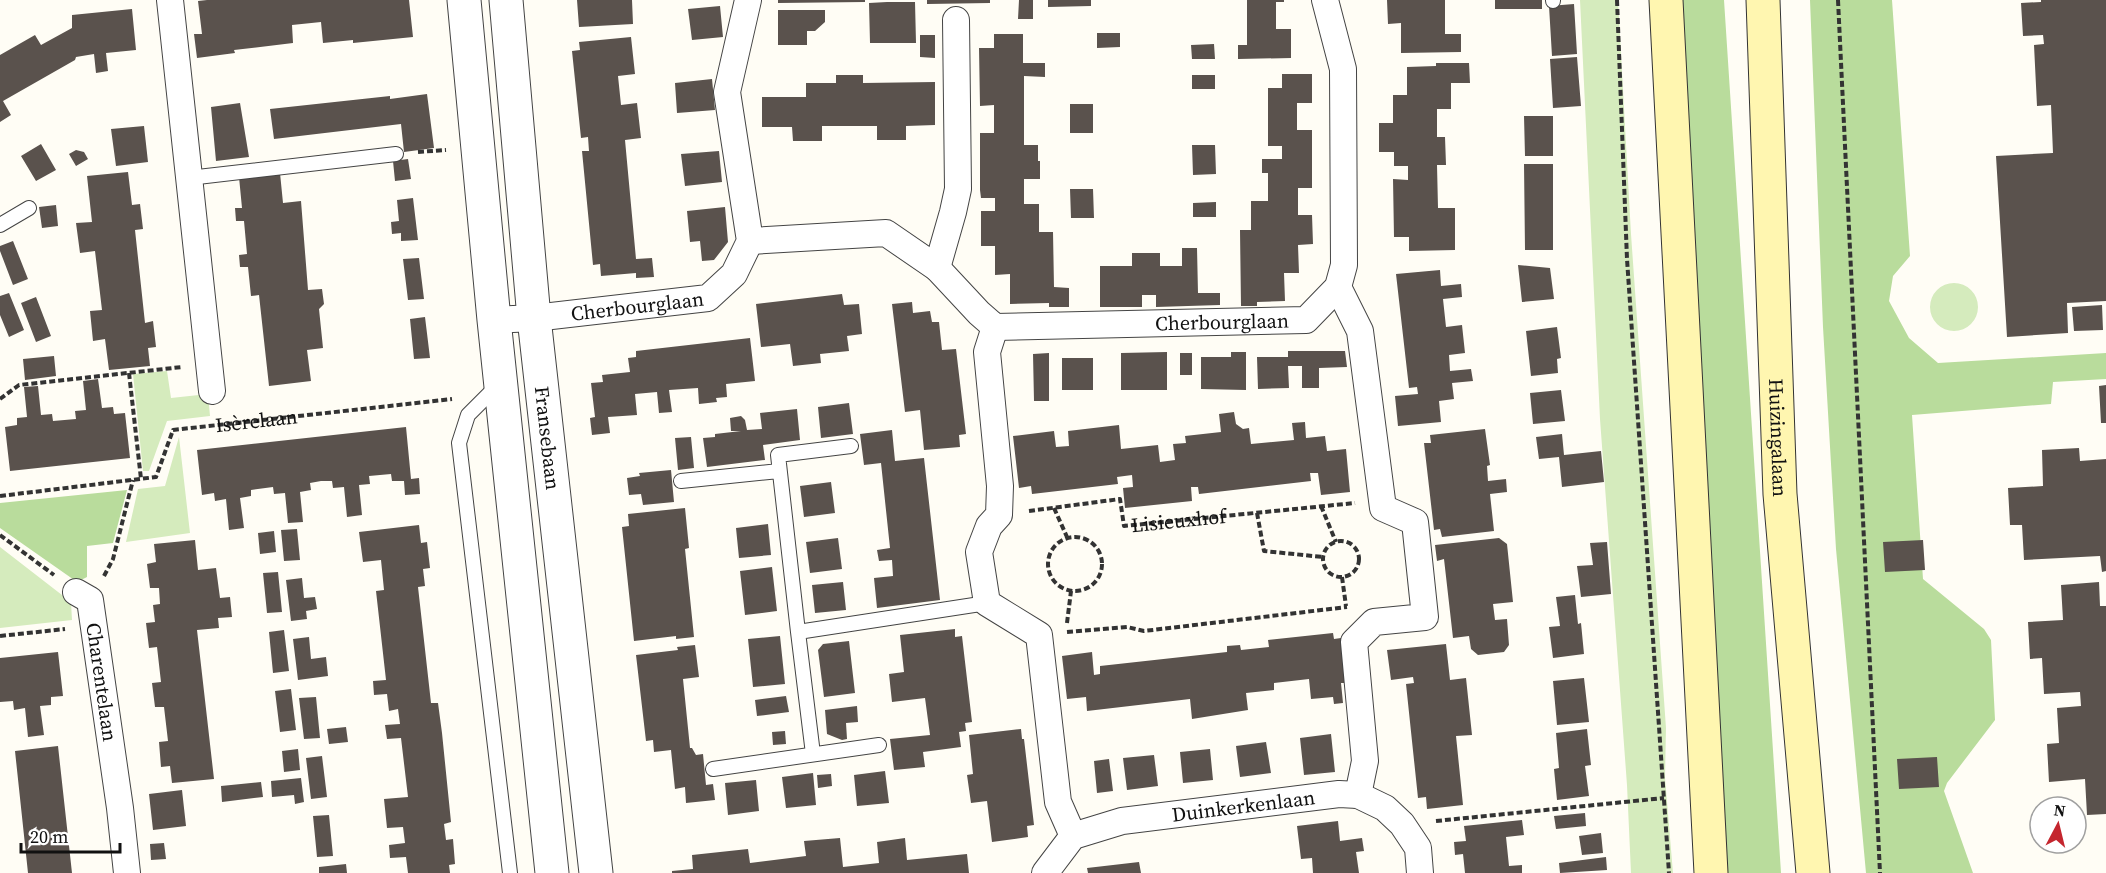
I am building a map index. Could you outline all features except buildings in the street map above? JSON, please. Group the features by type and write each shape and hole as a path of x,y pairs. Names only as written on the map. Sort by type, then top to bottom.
{"main road":[{"path":"1666,0 1711,873"},
{"name":"Huizingalaan","path":"1763,0 1780,494 1813,873"}],"street":[{"name":"Isèrelaan","path":"170,0 212,391"},
{"name":"Fransebaan","path":"464,0 500,383 552,873"},
{"name":"Fransebaan","path":"506,0 534,318 596,873"},
{"path":"748,0 727,92 750,241 886,233 937,268 979,313 996,327 987,352 1000,486 999,515 989,526 979,552 987,603 1039,635 1058,802 1072,836 1045,873"},
{"path":"1325,0 1343,69 1344,265 1338,287 1360,330 1383,508 1415,522 1425,616 1374,622 1354,642 1365,761 1358,795"},
{"path":"937,268 958,189 957,20"},
{"name":"Cherbourglaan","path":"494,320 534,318 708,298 734,274 750,241"},
{"name":"Cherbourglaan","path":"996,327 1306,320 1338,287"},
{"name":"Charentelaan","path":"83,596 92,626 120,808 127,873"},
{"name":"Duinkerkenlaan","path":"1072,836 1122,820 1339,794 1358,795 1384,808 1402,824 1418,848 1420,873"}],"lane":[{"path":"189,178 396,154"},
{"path":"0,225 28,208"},
{"path":"500,383 468,415 459,443 510,873"},
{"path":"813,754 778,455 851,446"},
{"path":"681,481 779,471"},
{"path":"798,632 987,603"},
{"path":"712,769 879,745"}],"path":[{"path":"1617,0 1627,259 1669,873"},
{"path":"1838,0 1880,873"},
{"path":"396,154 477,147"},
{"path":"0,399 19,386 209,364"},
{"path":"0,495 141,479 129,373"},
{"name":"Isèrelaan","path":"141,479 156,477 173,430 454,398"},
{"path":"0,535 83,596 113,559 133,480"},
{"name":"Lisieuxhof","path":"999,515 1120,500 1124,526 1381,501"},
{"path":"1321,506 1336,542"},
{"path":"1054,508 1067,537"},
{"path":"1257,513 1264,551 1323,557"},
{"path":"1075,536 1096,547 1102,562 1094,584 1071,591 1063,588 1051,577 1048,562 1054,546 1067,537 1075,536"},
{"path":"1342,541 1354,547 1359,559 1354,571 1342,577 1330,573 1324,564 1323,557 1327,548 1336,542 1342,541"},
{"path":"1342,577 1346,606"},
{"path":"1071,591 1065,632 1127,627 1143,631 1346,606 1374,622"},
{"path":"0,636 92,626"},
{"path":"1402,824 1664,798"}],"green space":[{"path":"1580,0 1618,0 1631,234 1666,728 1665,778 1673,873 1631,873 1627,785 1600,419"},
{"path":"1683,0 1724,0 1781,873 1722,873 1714,790"},
{"path":"1810,0 1892,0 1910,256 1893,276 1889,301 1909,338 1938,363 2106,353 2106,379 2053,382 2051,404 1912,415 1923,579 1984,629 1991,640 1995,720 1947,783 1944,791 1973,873 1866,873 1836,549 1823,327"},
{"path":"1949,283 1959,283 1974,293 1978,307 1977,316 1968,327 1959,331 1949,331 1934,321 1930,312 1930,302 1940,287"},
{"path":"167,371 171,398 208,394 210,416 167,421 149,471 143,471 133,374"},
{"path":"179,437 190,533 126,542 138,489 165,486"},
{"path":"127,490 113,543 87,546 87,577 77,582 0,528 0,503"},
{"path":"0,547 71,602 72,620 0,628"}]}
